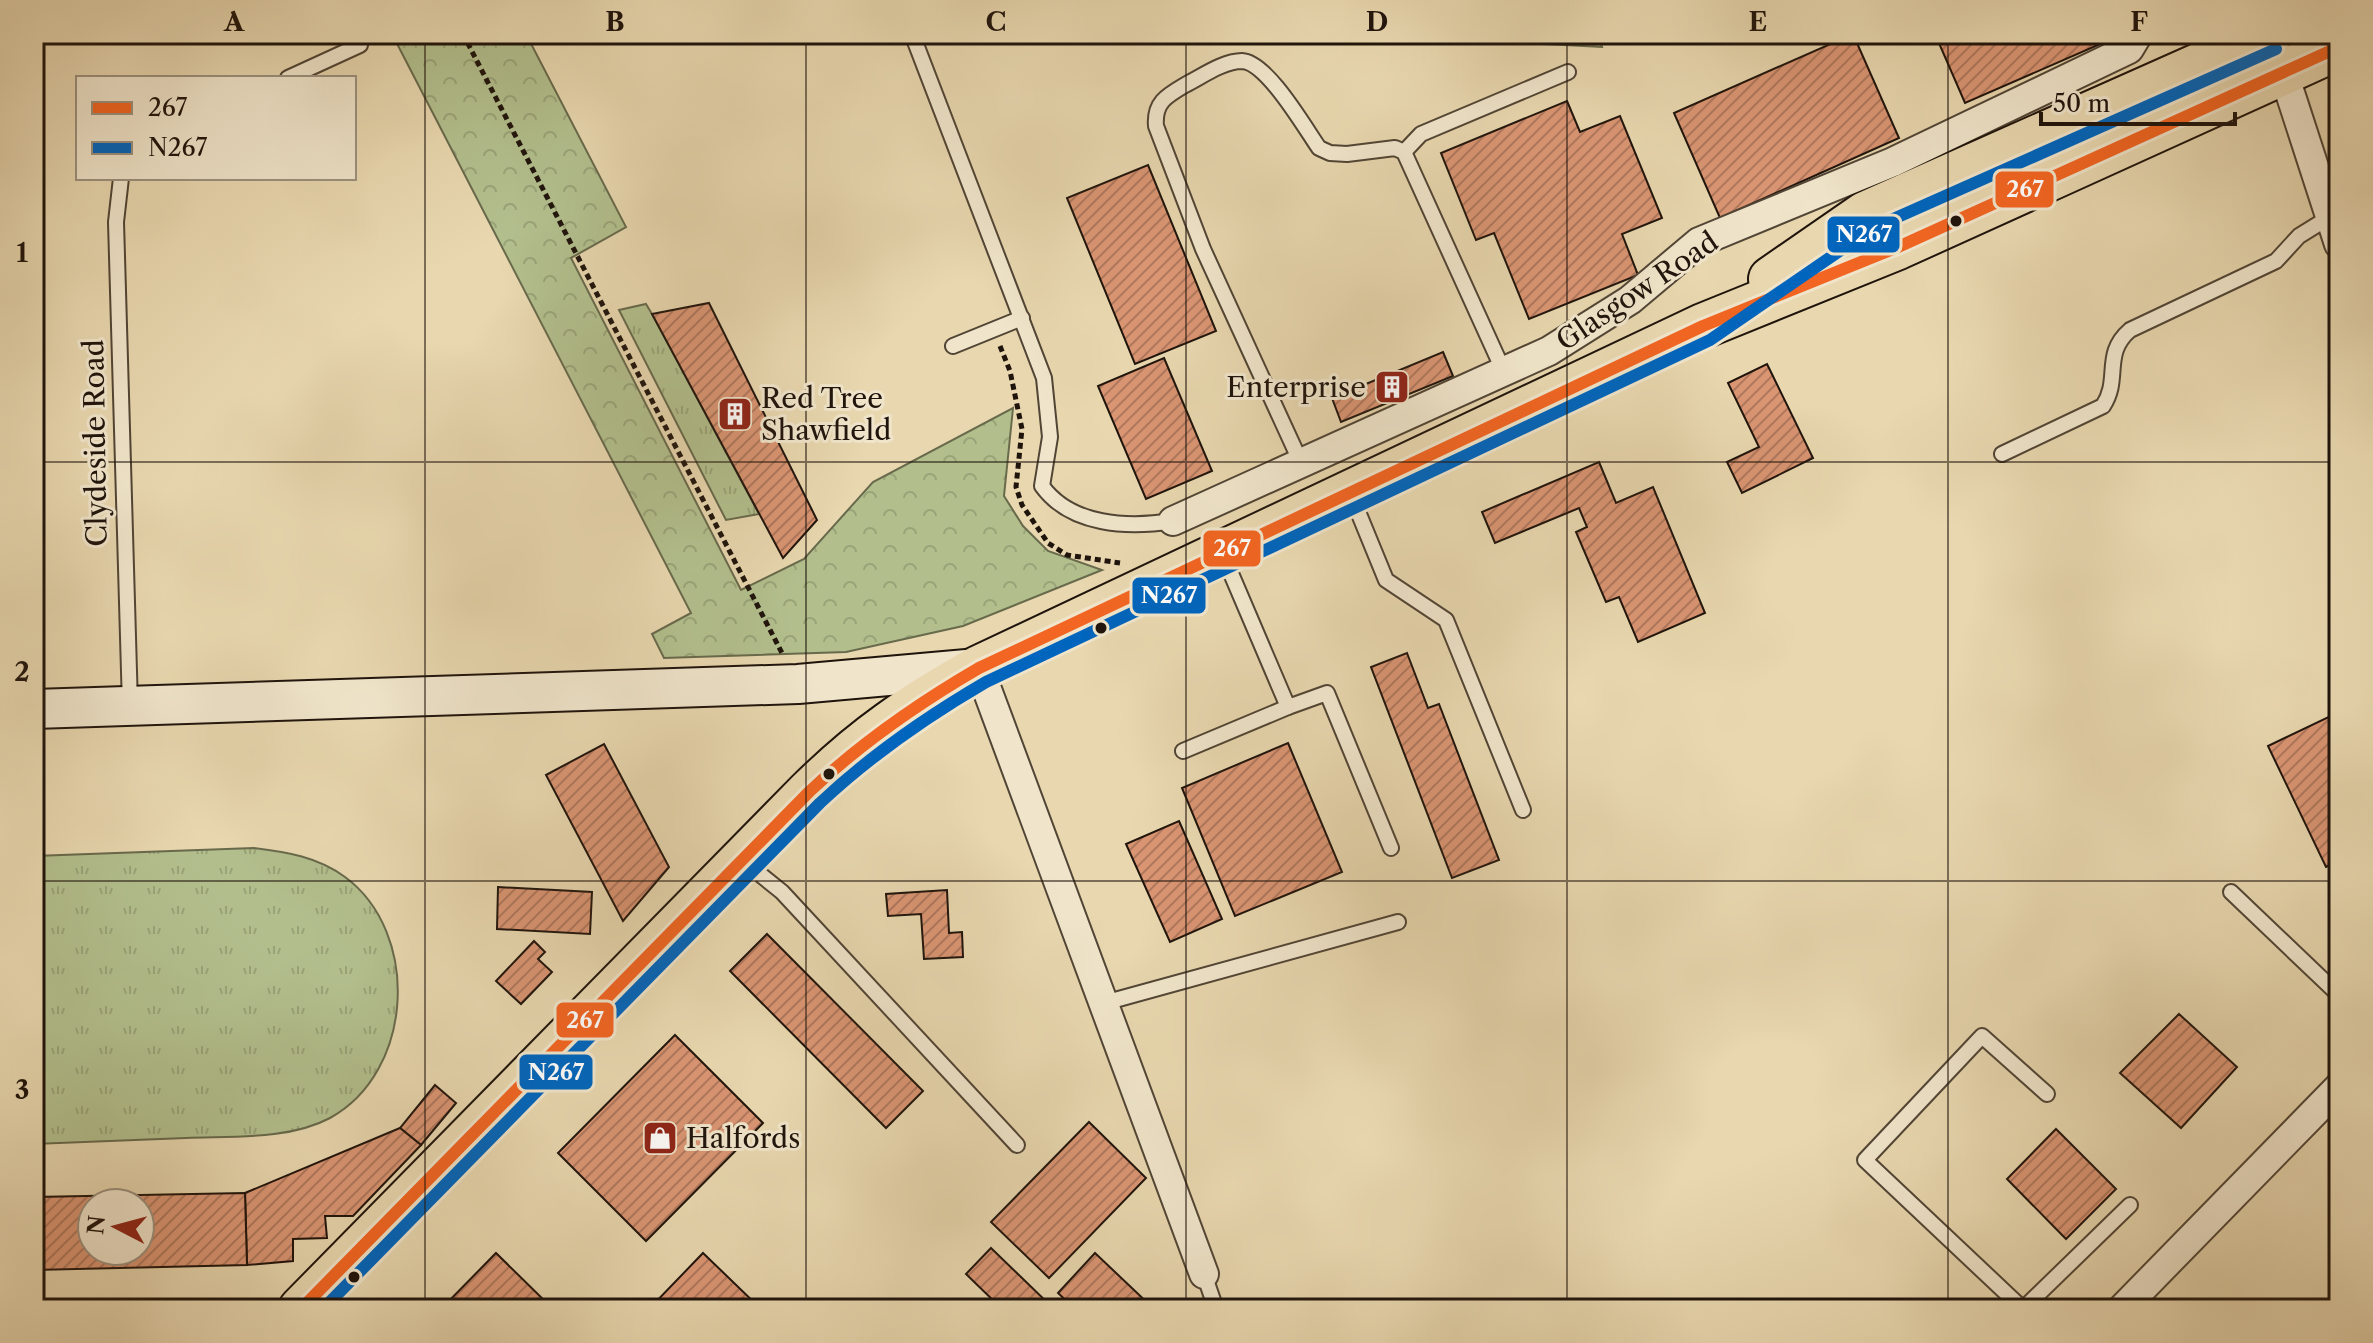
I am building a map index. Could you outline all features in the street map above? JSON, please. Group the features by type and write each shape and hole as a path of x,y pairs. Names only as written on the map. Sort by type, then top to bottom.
{"main road":[{"name":"Glasgow Road","path":"979,668 1703,326 1865,214 2275,47 2339,47"},
{"path":"301,1309 853,749 904,710 979,668"}],"street":[{"name":"Glasgow Road","path":"1173,521 1549,351 1630,300 1699,242 1907,155 2129,49 2138,34"},
{"path":"2275,47 2328,218 2339,244"},
{"name":"Glasgow Road","path":"34,709 798,684 979,668"},
{"path":"979,668 1204,1274"},
{"path":"2122,1309 2339,1087"}],"lane":[{"path":"292,76 360,45 362,34"},
{"path":"914,39 1044,378 1050,437 1042,486 1056,504 1080,515 1139,526 1173,521"},
{"path":"1302,465 1203,249 1165,153 1155,112 1164,98 1215,69 1242,61 1256,66 1271,81 1319,148 1330,153 1395,148 1404,152 1504,372"},
{"path":"1404,152 1409,142 1421,134 1568,72"},
{"name":"Clydeside Road","path":"121,180 116,237 130,706"},
{"path":"2002,454 2103,406 2109,397 2114,350 2130,330 2276,261 2299,236 2328,218"},
{"path":"953,346 1022,318"},
{"path":"1350,493 1386,580 1446,620 1523,810"},
{"path":"1222,553 1288,707"},
{"path":"1183,751 1327,693 1391,848"},
{"path":"743,861 782,892 1017,1145"},
{"path":"2231,892 2339,995"},
{"path":"1104,1003 1398,922"},
{"path":"2047,1094 1982,1036 1865,1160 2023,1309 2130,1205"},
{"path":"1204,1274 1216,1309"}],"path":[{"path":"463,34 788,664"}],"green space":[{"path":"392,34 526,34 626,227 571,258 741,590 804,559 873,482 1013,408 1004,496 1023,526 1048,551 1102,570 963,626 846,652 664,658 652,634 691,613"},
{"path":"1349,34 1598,34 1602,47"},
{"path":"646,304 759,514 726,520 619,310"},
{"path":"254,848 302,856 335,870 370,902 387,932 396,966 398,1001 392,1036 378,1069 358,1097 330,1118 279,1133 34,1144 34,856"}],"building":[{"path":"1853,34 1899,138 1720,218 1674,113"},
{"path":"1935,34 2093,34 2098,45 1965,103"},
{"path":"1567,101 1580,132 1620,116 1662,218 1622,234 1638,275 1529,319 1494,233 1476,240 1441,153"},
{"path":"1148,165 1216,331 1135,364 1067,198"},
{"name":"Red Tree Shawfield","path":"709,303 817,520 783,558 652,314"},
{"name":"Enterprise","path":"1443,352 1453,376 1341,422 1332,398"},
{"path":"1164,358 1212,471 1146,499 1098,386"},
{"path":"1767,364 1813,458 1742,493 1727,462 1759,447 1728,383"},
{"path":"1599,462 1616,503 1653,487 1705,613 1638,642 1619,597 1606,602 1576,532 1587,527 1579,508 1495,543 1482,512"},
{"path":"1407,653 1428,708 1439,704 1499,860 1452,878 1371,667"},
{"path":"2339,712 2339,861 2326,867 2268,746"},
{"path":"1288,743 1342,872 1235,916 1182,788"},
{"path":"604,744 669,867 623,921 546,775"},
{"path":"1179,821 1222,919 1170,942 1126,844"},
{"path":"498,887 592,892 590,934 497,929"},
{"path":"947,890 949,933 962,932 963,957 924,959 921,914 888,916 886,894"},
{"path":"767,934 923,1091 886,1128 730,971"},
{"path":"534,941 545,952 538,959 552,972 521,1004 496,981"},
{"path":"2179,1014 2237,1067 2181,1128 2120,1073"},
{"name":"Halfords","path":"675,1035 763,1123 646,1241 558,1153"},
{"path":"435,1085 456,1103 421,1145 400,1128"},
{"path":"1089,1122 1146,1178 1049,1278 991,1222"},
{"path":"400,1128 421,1145 353,1216 325,1216 327,1238 293,1239 293,1261 247,1265 245,1193"},
{"path":"2056,1129 2116,1189 2066,1239 2007,1179"},
{"path":"245,1193 247,1265 34,1270 34,1197 76,1196 76,1267 156,1267 156,1195"},
{"path":"991,1248 1054,1309 1002,1309 966,1274"},
{"path":"496,1253 553,1309 441,1309"},
{"path":"703,1253 761,1309 649,1309"},
{"path":"1095,1253 1154,1309 1075,1309 1058,1293"}],"transit line":[{"name":"267","path":"301,1309 809,792 869,741 956,682 979,668 1703,326 1898,247 2339,47"},
{"name":"N267","path":"323,1309 820,803 879,753 942,709 986,682 1710,340 1873,228 2276,49"}],"place":[{"name":"Enterprise","path":"1392,387"},
{"name":"Red Tree Shawfield","path":"735,414"},
{"name":"Halfords","path":"660,1138"}]}
